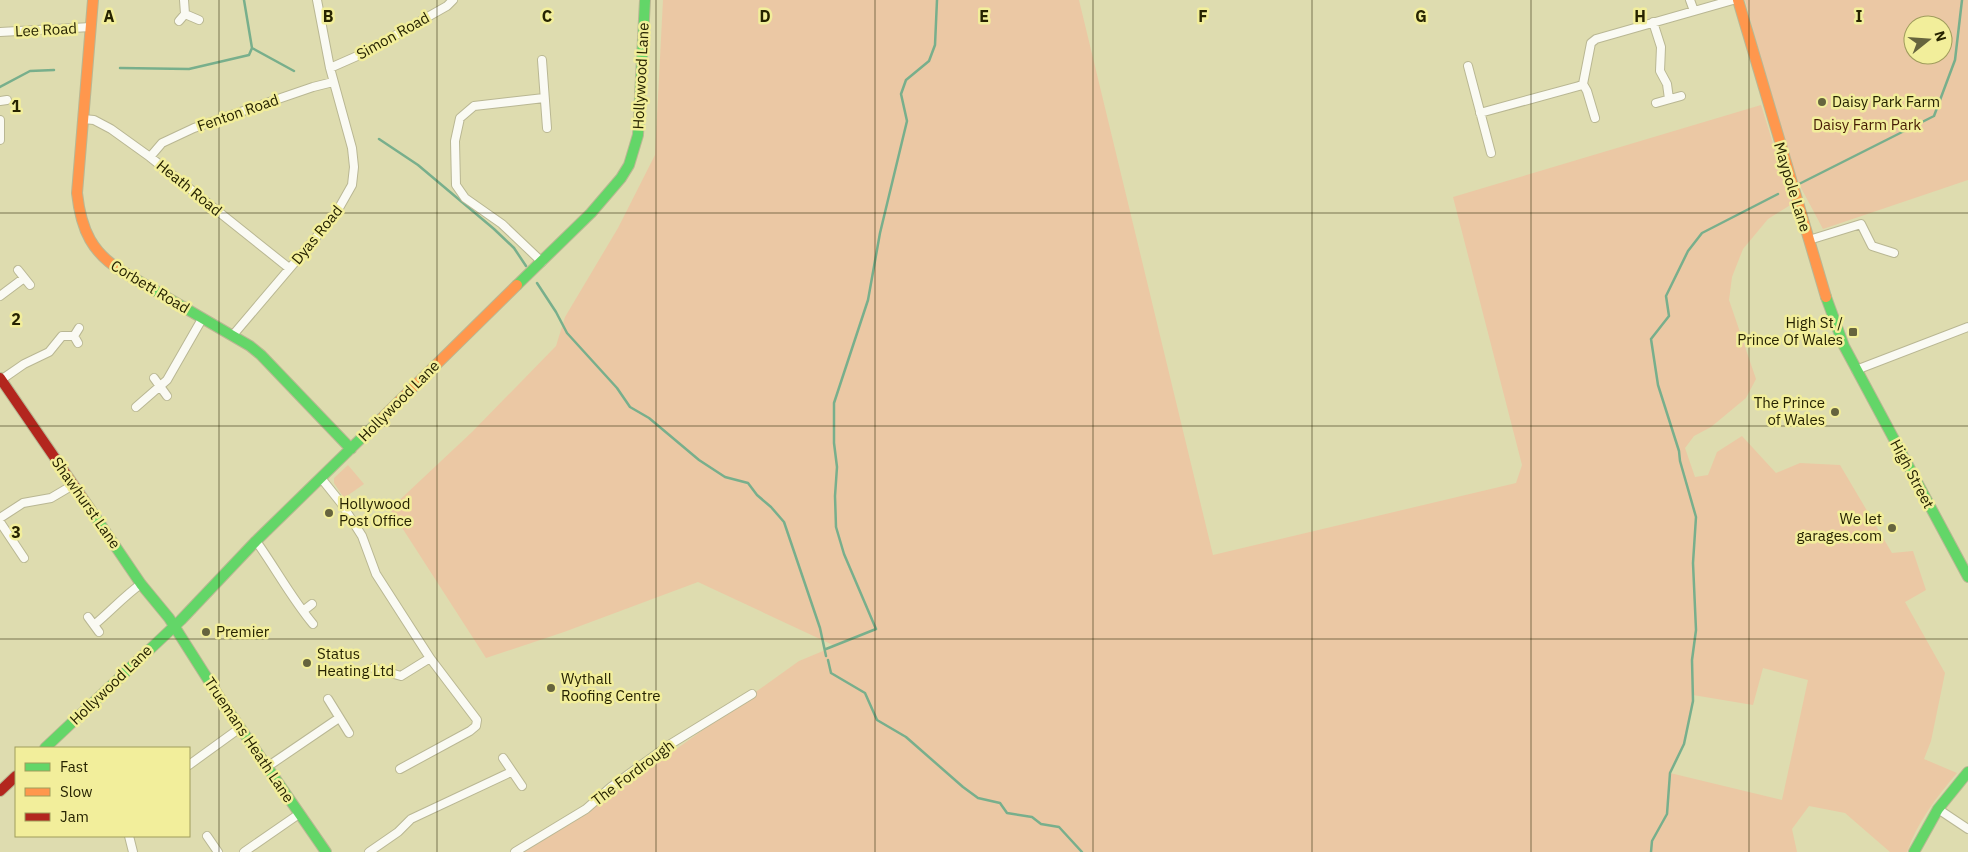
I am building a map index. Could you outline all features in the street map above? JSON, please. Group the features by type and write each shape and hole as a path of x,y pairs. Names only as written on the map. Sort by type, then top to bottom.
{"street":[{"name":"Corbett Road","path":"93,0 77,193 82,225 90,241 102,257 114,267 232,335 261,355 351,449"},
{"path":"180,21 185,14 184,0"},
{"name":"Dyas Road","path":"232,335 335,215 352,185 354,167 352,148 333,82 317,0"},
{"name":"Simon Road","path":"330,68 364,53 447,6 453,0"},
{"name":"Hollywood Lane","path":"46,747 174,626 256,542 542,262 591,213 620,178 629,165 638,135 645,0"},
{"path":"1690,0 1694,11"},
{"path":"1594,118 1587,91 1583,84 1594,40 1733,0"},
{"name":"Maypole Lane","path":"1738,0 1808,240 1834,320 1856,370"},
{"path":"185,14 199,20"},
{"path":"1653,22 1661,47 1660,71 1667,84 1669,100"},
{"name":"Lee Road","path":"0,32 91,27"},
{"path":"542,60 547,128"},
{"path":"1468,66 1491,153"},
{"name":"Fenton Road","path":"150,157 162,143 194,128 313,87 333,82"},
{"path":"1480,113 1583,84"},
{"path":"1656,103 1681,96"},
{"path":"542,262 502,224 464,198 456,185 454,141 460,118 474,106 544,98"},
{"name":"Heath Road","path":"83,118 94,120 111,129 150,157 289,268"},
{"path":"0,120 0,140"},
{"path":"1808,240 1862,224 1872,246 1894,253"},
{"path":"18,270 30,285"},
{"path":"0,296 24,278"},
{"path":"136,407 167,380 202,319"},
{"path":"1,379 24,364 48,352 62,336 76,339 79,328"},
{"path":"1856,370 1968,328"},
{"name":"High Street","path":"1856,370 1968,577"},
{"path":"154,378 167,396"},
{"name":"Shawhurst Lane","path":"1,379 141,584 174,626"},
{"path":"321,478 341,503 362,536 376,574 430,658 477,720 476,726 470,731 404,768 412,774"},
{"path":"0,518 23,503 51,498 73,485"},
{"path":"0,522 24,558"},
{"path":"256,542 314,624"},
{"path":"94,625 110,612 124,596 141,584"},
{"path":"303,611 312,604"},
{"path":"88,616 99,632"},
{"name":"Truemans Heath Lane","path":"174,626 240,728 326,852"},
{"path":"373,668 400,676 430,658"},
{"name":"The Fordrough","path":"515,852 586,808 611,787 669,745 752,694"},
{"path":"328,699 349,733"},
{"path":"267,767 339,718"},
{"path":"190,764 240,728"},
{"path":"503,758 522,786"},
{"path":"369,852 398,832 411,819 511,772"},
{"path":"1914,852 1938,809 1968,772"},
{"path":"0,791 15,777"},
{"path":"1938,809 1968,830"},
{"path":"244,852 299,814"},
{"path":"207,836 218,852"},
{"path":"129,837 131,851"}],"green space":[{"path":"663,0 1079,0 1213,555 1516,483 1522,465 1453,197 1761,105 1792,204 1768,219 1743,249 1732,277 1729,300 1756,379 1746,398 1711,427 1694,436 1685,448 1695,477 1708,475 1717,452 1742,436 1776,473 1800,463 1840,465 1892,553 1913,551 1926,590 1905,602 1945,673 1931,741 1924,759 1957,773 1928,810 1916,830 1907,852 1890,852 1845,813 1809,806 1792,829 1797,852 524,852 615,793 799,661 835,646 698,582 564,632 486,658 390,509 472,432 556,346 565,317 618,228 655,155","holes":["1763,668 1808,680 1782,800 1670,773 1684,744 1693,695 1753,705"]},
{"name":"Daisy Farm Park","path":"1745,0 1968,0 1968,180 1823,229 1799,184 1781,132"},
{"path":"348,465 364,484 344,498 334,483 334,478"}],"waterway":[{"path":"244,0 252,48 294,71"},
{"path":"826,649 876,629 844,554 836,527 835,496 837,467 834,443 834,403 868,300 880,233 907,121 901,94 906,80 929,61 935,45 937,0"},
{"path":"1799,184 1934,116 1955,60 1962,0"},
{"path":"120,68 189,69 249,55 252,48"},
{"path":"0,87 30,71 54,70"},
{"path":"379,139 418,165 494,229 514,248 526,266"},
{"path":"1651,852 1652,841 1667,814 1670,773 1684,744 1693,701 1692,660 1696,630 1693,563 1696,517 1680,461 1679,451 1658,385 1651,339 1669,316 1666,296 1688,251 1702,233 1778,194"},
{"path":"537,283 567,333 617,388 630,407 649,418 699,460 725,477 748,483 757,495 784,522 820,628 826,656"},
{"path":"828,660 831,673 865,693 877,720 906,737 963,787 978,798 1000,803 1007,813 1032,817 1041,824 1059,827 1082,852"}],"traffic: fast":[{"path":"517,285 591,213 621,178 629,165 638,135 645,0"},
{"path":"125,273 250,346 261,355 351,449"},
{"path":"1826,297 1844,346 1968,577"},
{"path":"46,747 181,620 256,541 382,418"},
{"path":"90,509 141,584 169,618 223,703 326,852"},
{"path":"1914,852 1938,809 1968,772"}],"traffic: slow":[{"path":"93,0 77,193 85,230 90,240 104,258 125,273"},
{"path":"1738,0 1826,297"},
{"path":"382,418 517,285"}],"traffic: jam":[{"path":"0,378 90,509"},
{"path":"0,791 15,777"}],"place":[{"name":"Daisy Park Farm","path":"1822,102"},
{"name":"High St / Prince Of Wales","path":"1853,332"},
{"name":"The Prince of Wales","path":"1835,412"},
{"name":"Hollywood Post Office","path":"329,513"},
{"name":"We let garages.com","path":"1892,528"},
{"name":"Premier","path":"206,632"},
{"name":"Status Heating Ltd","path":"307,663"},
{"name":"Wythall Roofing Centre","path":"551,688"}]}
